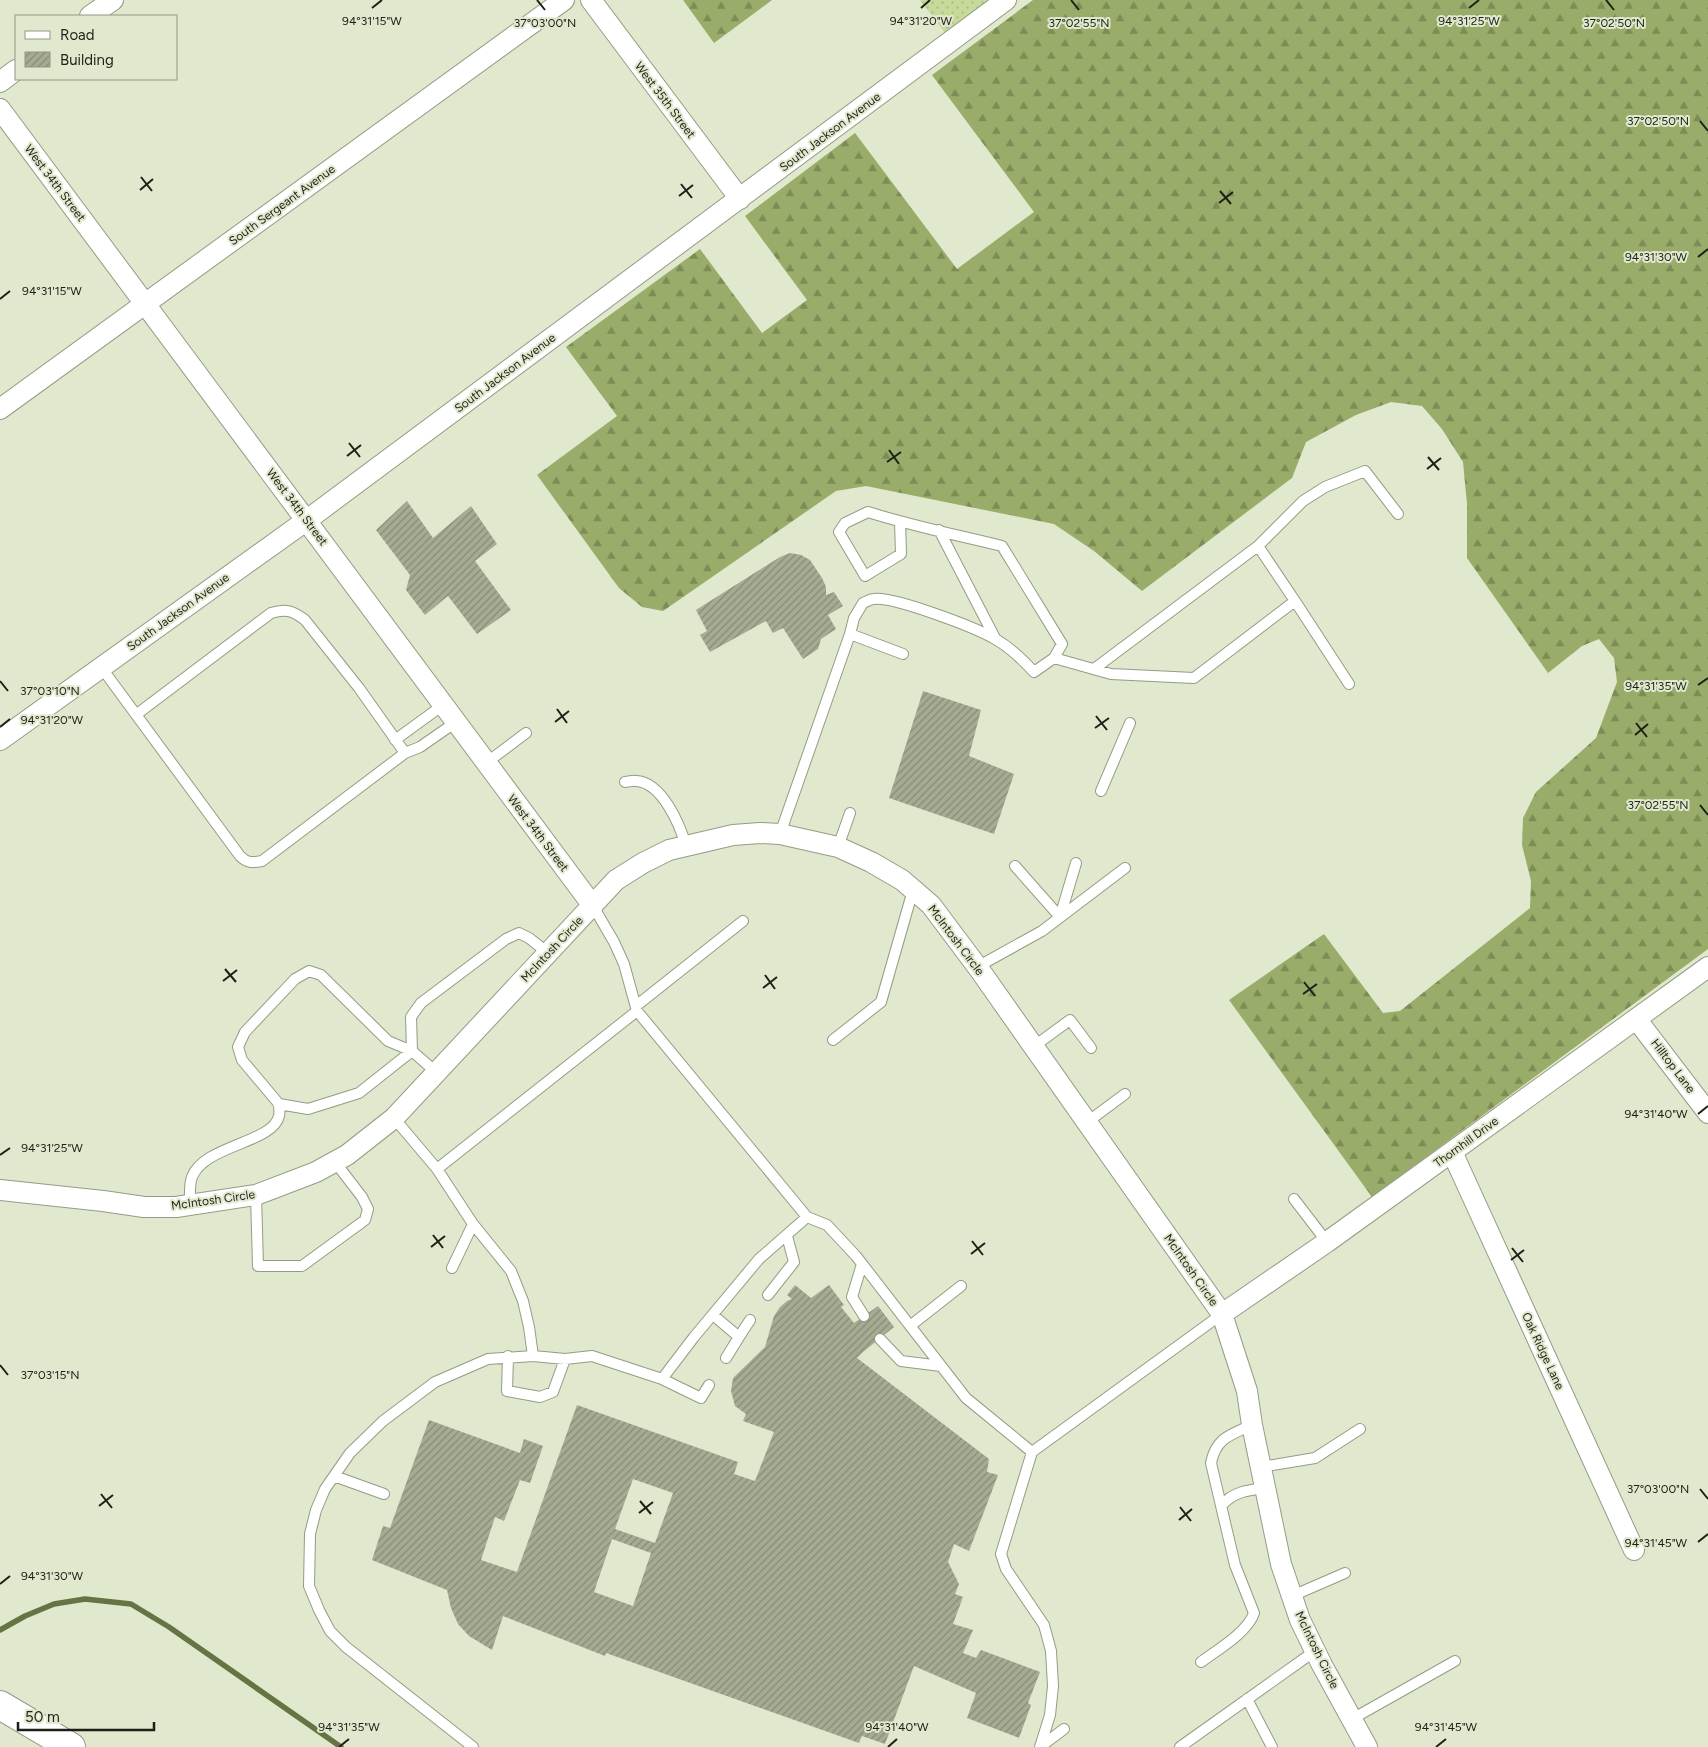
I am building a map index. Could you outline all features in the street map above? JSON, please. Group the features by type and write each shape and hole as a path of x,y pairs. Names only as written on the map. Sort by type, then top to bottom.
{"main road":[{"path":"0,1705 71,1747"}],"street":[{"path":"91,15 113,0"},
{"name":"South Sergeant Avenue","path":"0,410 564,0"},
{"name":"West 35th Street","path":"591,0 740,199"},
{"name":"South Jackson Avenue","path":"0,740 306,520 1006,0"},
{"path":"0,82 15,71"},
{"name":"West 34th Street","path":"0,110 593,906"},
{"name":"McIntosh Circle","path":"0,1190 103,1200 144,1207 176,1207 256,1195 316,1172 367,1141 394,1118 616,880 636,867 669,850 733,835 780,834 838,848 871,862 902,880 931,905 977,967 1222,1314 1247,1391 1260,1467 1281,1564 1300,1620 1367,1747"},
{"name":"Thornhill Drive","path":"1222,1314 1327,1242 1708,967"},
{"name":"Hilltop Lane","path":"1637,1020 1708,1113"},
{"name":"Oak Ridge Lane","path":"1452,1152 1634,1550"}],"lane":[{"path":"1094,669 1258,546 1303,501 1325,487 1365,470 1398,514"},
{"path":"780,834 854,618 863,603 874,599 910,606 950,619 995,638 1016,653 1034,672 1054,658 1062,644 1002,546 900,522 868,512 845,523 839,532 865,576 901,554 900,522"},
{"path":"938,530 995,638"},
{"path":"1258,546 1349,684"},
{"path":"1054,658 1112,674 1194,678 1294,601"},
{"path":"137,714 271,613 287,610 295,612 304,620 358,688 405,754"},
{"path":"850,634 903,654"},
{"path":"101,667 240,856 246,862 252,863 262,861 405,754 420,747 456,722"},
{"path":"395,740 443,705"},
{"path":"1101,791 1130,723"},
{"path":"486,763 526,733"},
{"path":"625,782 636,780 646,783 659,792 680,825 686,846"},
{"path":"838,848 850,813"},
{"path":"1060,917 1076,862"},
{"path":"1015,866 1060,917"},
{"path":"977,967 1015,947 1060,917 1125,868"},
{"path":"833,1040 882,1002 913,890"},
{"path":"593,906 614,942 624,964 636,1008 807,1217 827,1225 862,1264 966,1398 1032,1452"},
{"path":"437,1169 743,921"},
{"path":"412,1051 411,1017 421,1003 506,939 519,933 529,938 548,953"},
{"path":"190,1204 191,1178 202,1163 228,1148 269,1129 279,1117 279,1104 242,1060 238,1047 245,1032 251,1025 295,979 309,971 321,974 388,1041 412,1051 437,1072"},
{"path":"1033,1047 1070,1020 1091,1048"},
{"path":"279,1104 308,1109 359,1093 412,1051"},
{"path":"1086,1122 1125,1094"},
{"path":"394,1118 437,1169 473,1224 512,1270 530,1327 533,1356"},
{"path":"256,1195 258,1266 302,1266 365,1220 368,1209 365,1203 335,1162"},
{"path":"1294,1199 1327,1242"},
{"path":"662,1379 759,1259 807,1217"},
{"path":"452,1268 473,1224"},
{"path":"768,1295 794,1262 787,1236"},
{"path":"862,1264 852,1297 864,1316"},
{"path":"910,1326 961,1286"},
{"path":"1040,1747 1050,1715 1053,1686 1051,1651 1044,1625 1006,1569 1001,1554 1032,1452 1222,1314"},
{"path":"713,1315 739,1337"},
{"path":"726,1358 750,1320"},
{"path":"880,1339 901,1361 941,1366"},
{"path":"508,1356 507,1390 540,1397 553,1392 566,1359"},
{"path":"473,1747 346,1647 330,1631 309,1586 310,1534 316,1510 325,1489 350,1453 383,1421 435,1382 488,1359 508,1356 566,1359 592,1356 662,1379 701,1398 709,1386"},
{"path":"1201,1662 1242,1630 1251,1621 1254,1613 1235,1565 1211,1463 1219,1443 1228,1436 1252,1425"},
{"path":"1260,1467 1315,1458 1360,1429"},
{"path":"334,1476 384,1494"},
{"path":"1222,1505 1229,1496 1265,1488"},
{"path":"1292,1596 1345,1573"},
{"path":"1180,1747 1315,1651"},
{"path":"1352,1719 1456,1661"},
{"path":"1247,1699 1272,1747"},
{"path":"1040,1747 1064,1729"}],"green space":[{"path":"683,0 772,0 714,43"},
{"path":"920,0 997,0 948,37"},
{"path":"1033,0 1708,0 1708,949 1372,1197 1229,1000 1324,934 1383,1013 1400,1011 1530,908 1531,881 1522,845 1523,818 1536,792 1596,738 1617,682 1614,658 1599,639 1582,646 1548,673 1467,558 1467,504 1463,462 1442,429 1422,406 1391,402 1356,415 1306,442 1292,478 1142,591 1094,551 1054,524 866,486 836,491 663,611 642,607 619,588 537,475 617,416 566,347 700,249 762,333 807,300 745,216 855,133 957,269 1034,212 932,75"}],"building":[{"path":"407,501 433,538 471,506 497,544 475,561 511,610 477,634 448,596 425,615 406,590 410,575 376,530"},
{"path":"790,553 801,555 810,560 822,578 826,587 826,595 834,592 843,606 828,615 836,629 821,639 818,649 803,659 783,628 773,633 766,621 710,652 700,635 707,631 696,610 780,557"},
{"path":"923,691 981,710 969,756 1014,774 994,834 889,798"},
{"path":"795,1285 811,1298 829,1285 844,1305 841,1307 854,1323 878,1306 894,1327 857,1358 989,1459 987,1472 998,1475 969,1551 954,1544 948,1562 959,1584 955,1594 963,1597 953,1624 973,1630 963,1653 976,1658 981,1650 1040,1672 1028,1703 1031,1705 1019,1738 967,1718 976,1693 914,1666 885,1744 862,1736 859,1743 606,1653 605,1656 503,1616 492,1650 469,1636 458,1624 451,1608 447,1590 372,1560 383,1526 390,1528 429,1420 520,1453 524,1439 543,1446 530,1483 520,1480 504,1521 495,1517 481,1560 517,1572 577,1405 738,1462 734,1474 755,1481 774,1432 743,1421 746,1414 735,1406 731,1391 733,1378 765,1347 774,1316 780,1307 792,1299 787,1295","holes":["633,1479 673,1493 655,1543 615,1529","612,1539 651,1553 633,1606 594,1592"]}],"waterway":[{"path":"0,1630 25,1616 54,1604 85,1599 131,1604 169,1627 341,1747"}]}
